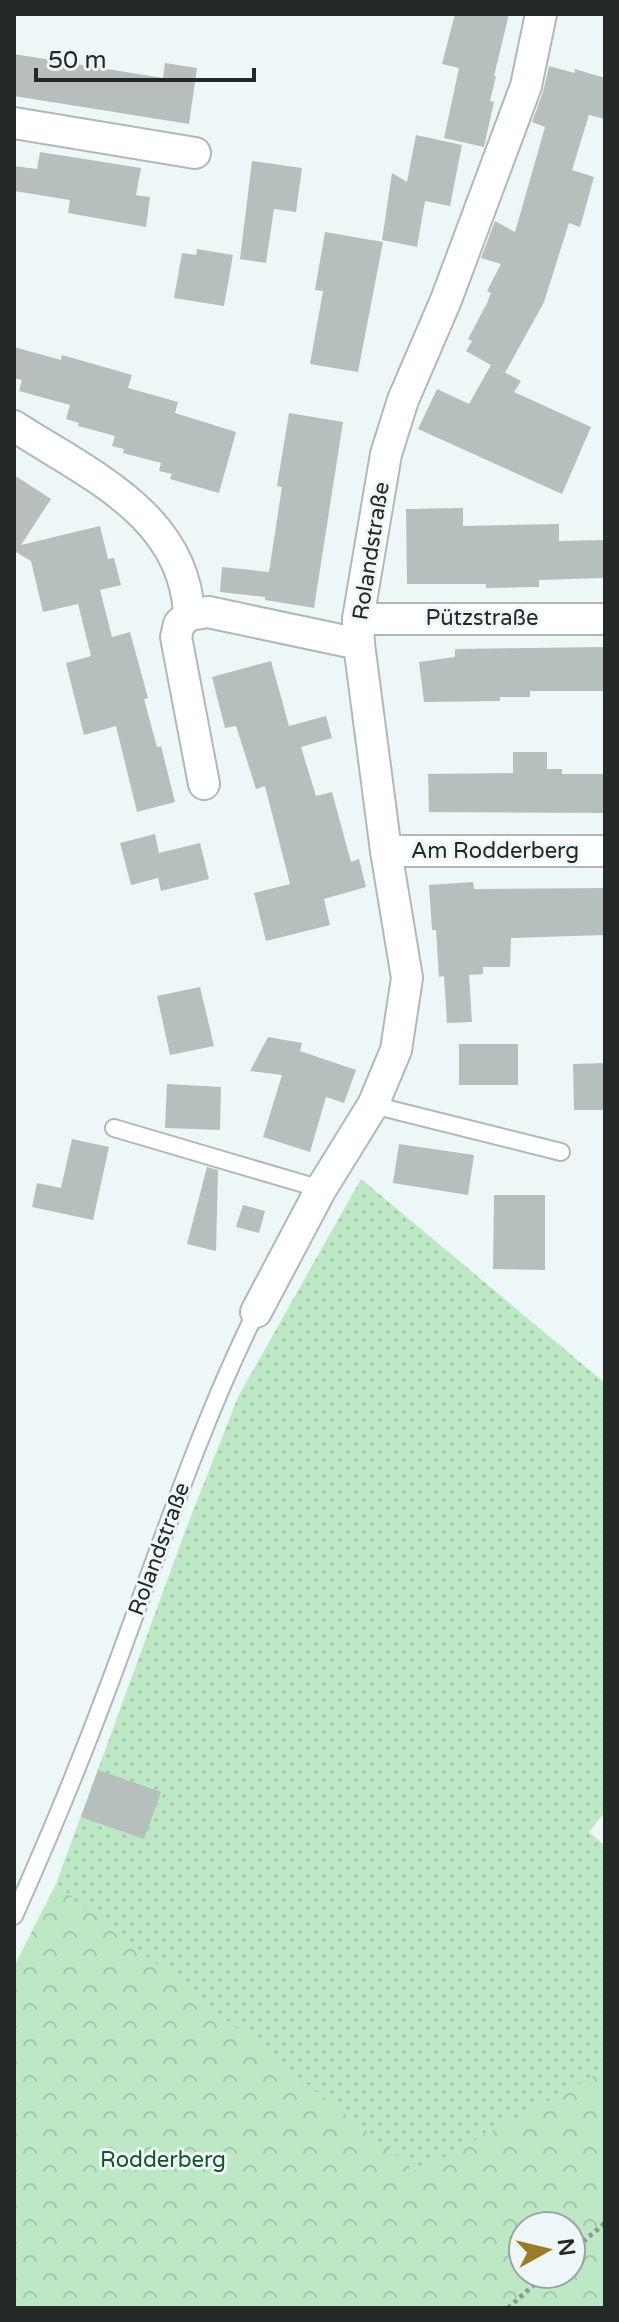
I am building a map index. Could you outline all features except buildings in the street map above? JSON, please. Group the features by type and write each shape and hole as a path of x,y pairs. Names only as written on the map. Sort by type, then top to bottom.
{"street":[{"name":"Rolandstraße","path":"256,1312 321,1189 373,1105 396,1050 407,978 386,851 358,632 386,454 403,400 446,300 526,86 541,14"},
{"path":"14,123 195,153"},
{"path":"14,426 133,504 161,532 179,564 188,589 189,615 179,624 176,637 204,784"},
{"name":"Pützstraße","path":"189,615 208,612 358,632 605,619"},
{"name":"Am Rodderberg","path":"386,851 605,851"}],"lane":[{"path":"373,1105 561,1152"},
{"path":"114,1128 321,1189"},
{"name":"Rolandstraße","path":"14,1916 42,1855 108,1688 222,1380 256,1312"}],"path":[{"path":"587,2238 605,2223"},
{"path":"508,2308 528,2290"}],"green space":[{"path":"361,1179 605,1383 605,1812 589,1832 605,1846 605,2206 587,2217 587,2210 507,2210 507,2275 14,2308 14,1967 56,1884 186,1529 238,1397"},
{"name":"Rodderberg","path":"56,1884 421,2175 427,2166 605,2070 605,2308 14,2308 14,1967"}]}
